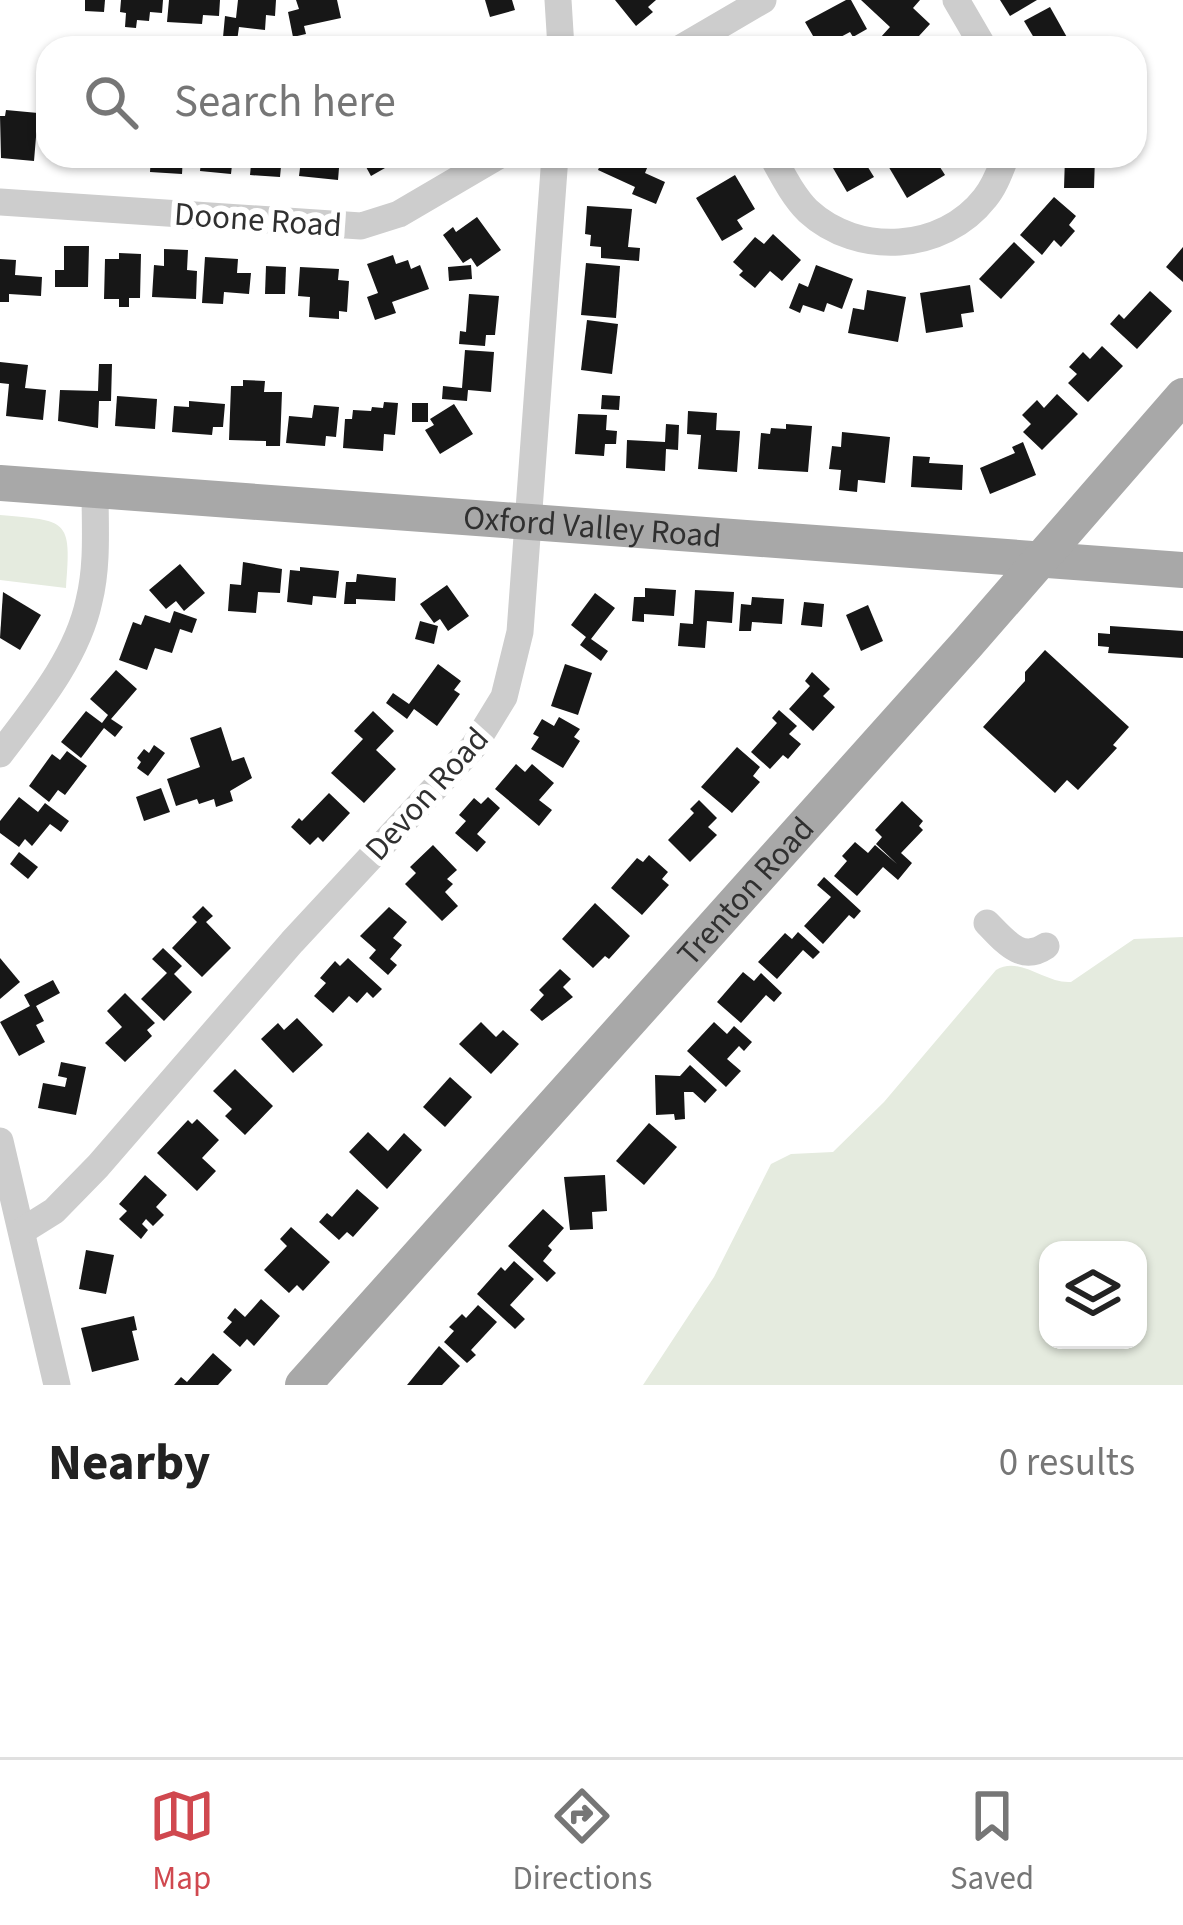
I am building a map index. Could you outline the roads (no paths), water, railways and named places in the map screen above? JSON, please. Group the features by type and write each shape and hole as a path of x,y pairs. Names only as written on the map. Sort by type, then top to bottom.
{"main road":[{"name":"Trenton Road","path":"303,1385 1183,396"},
{"name":"Oxford Valley Road","path":"0,482 1183,570"}],"street":[{"path":"558,0 560,36"},
{"path":"709,36 763,0"},
{"path":"956,0 977,36"},
{"name":"Doone Road","path":"0,202 361,226 399,214 478,168"},
{"name":"Devon Road","path":"22,1231 54,1211 98,1166 292,942 490,725 514,669 520,632 553,168"},
{"path":"780,168 805,208 819,219 848,235 889,243 929,237 969,214 984,199 1000,168"},
{"path":"0,754 51,682 81,629 95,562 95,489"},
{"path":"987,923 1010,947 1025,954 1046,946"},
{"path":"0,1142 57,1385"}]}
